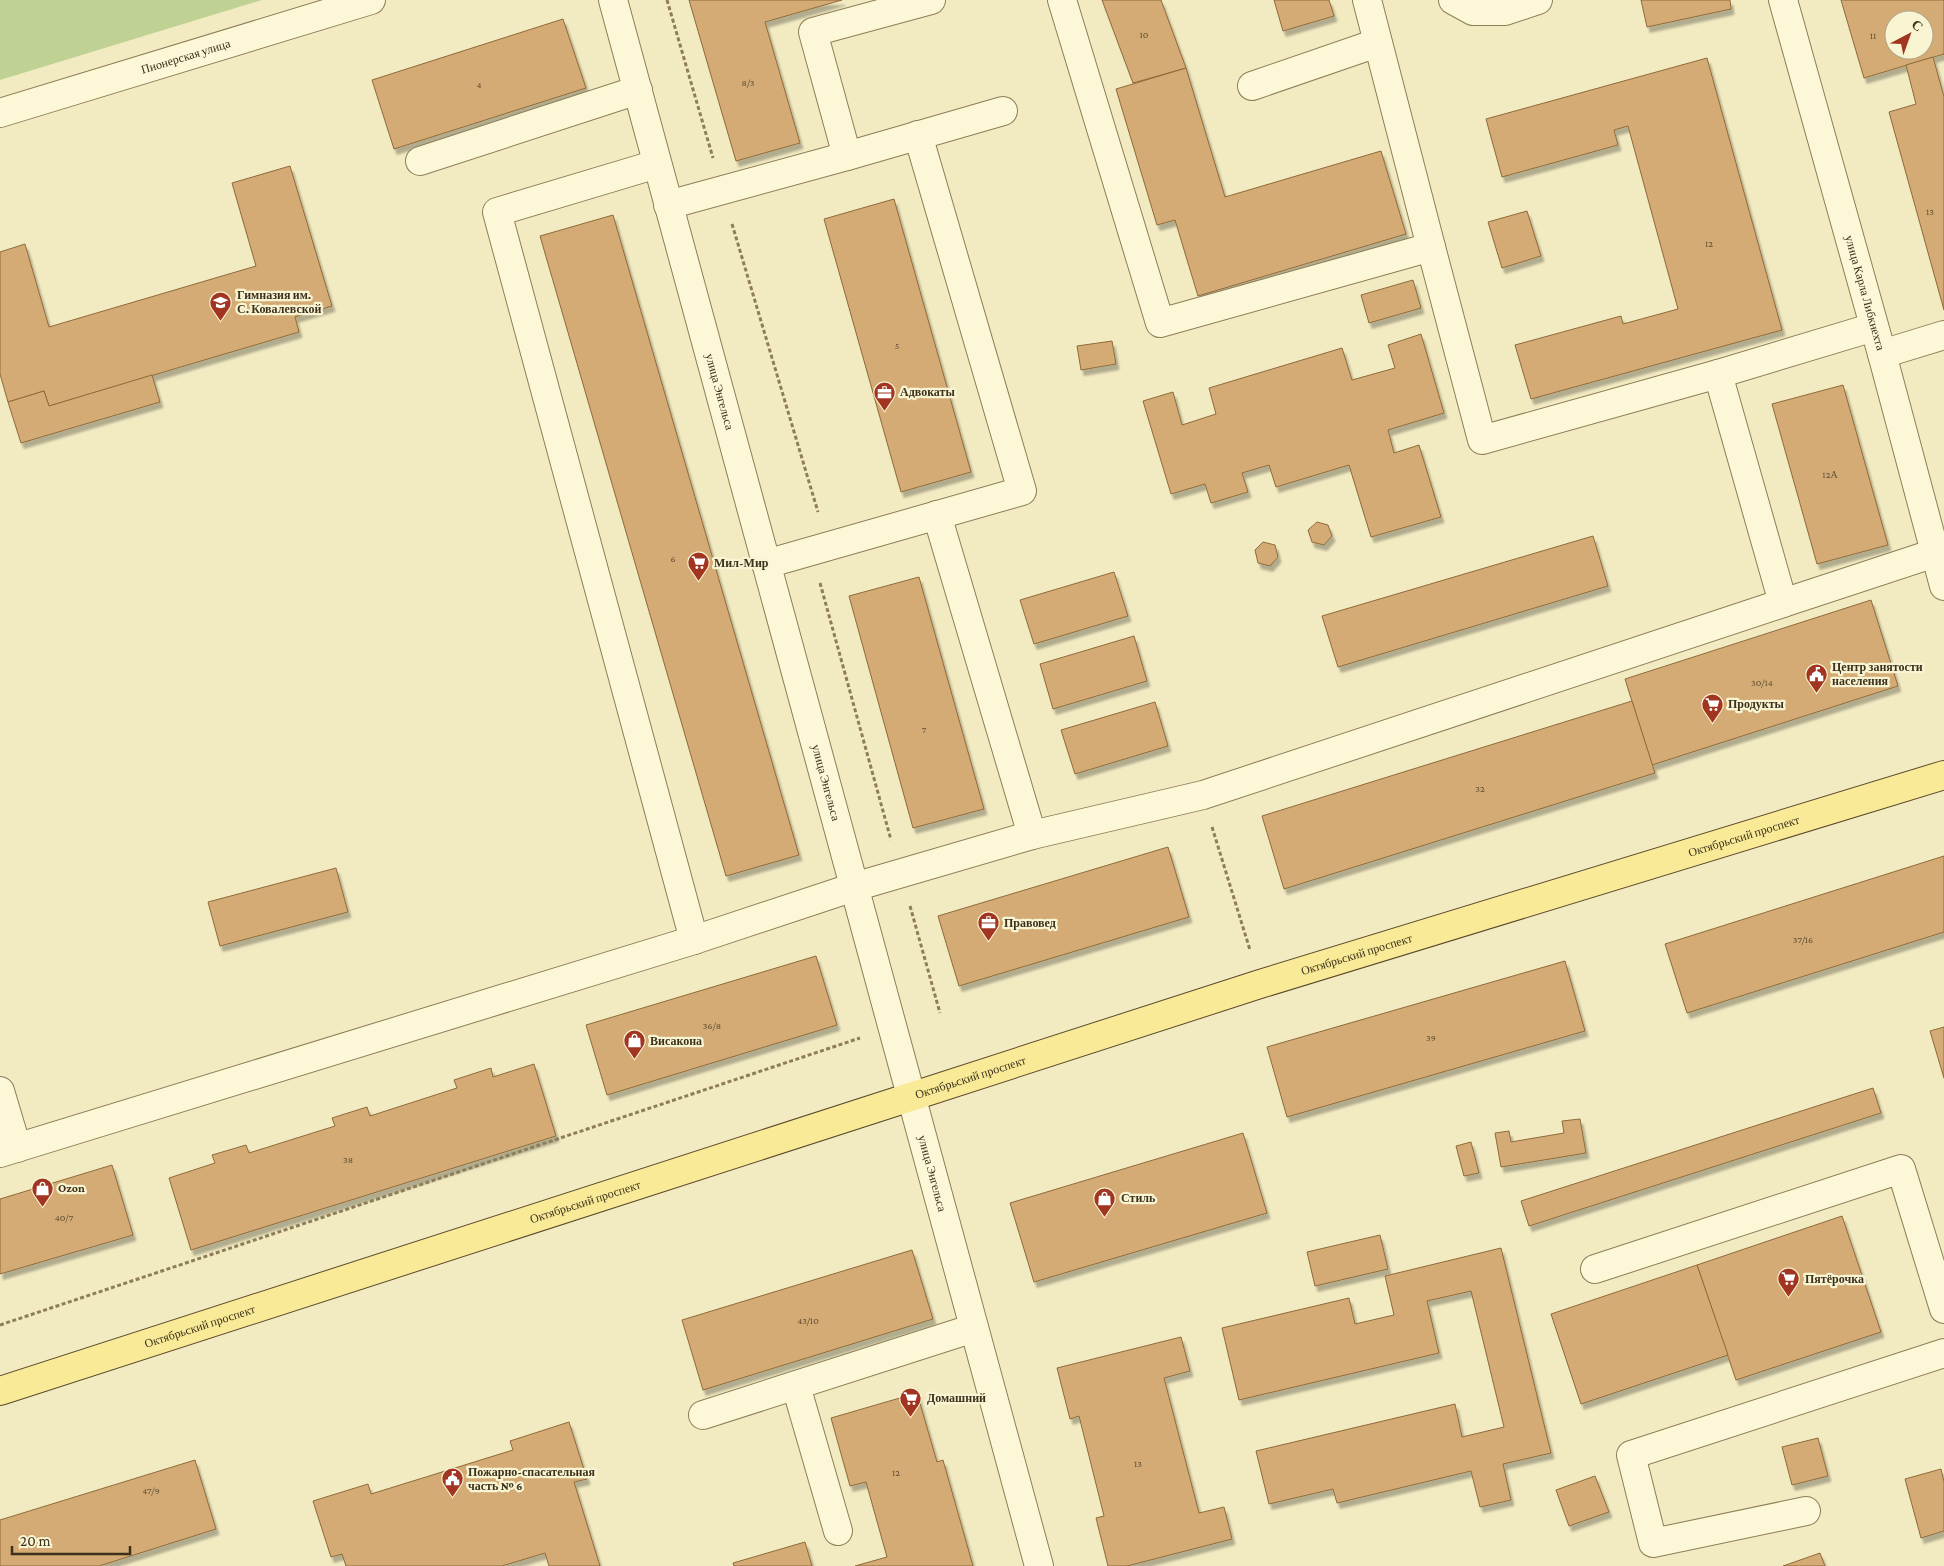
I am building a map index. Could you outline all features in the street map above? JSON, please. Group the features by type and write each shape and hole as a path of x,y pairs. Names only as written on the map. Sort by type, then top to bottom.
{"main road":[{"name":"Октябрьский проспект","path":"0,1391 1260,984 1944,775"}],"street":[{"name":"Пионерская улица","path":"0,113 371,0"},
{"name":"улица Энгельса","path":"613,0 910,1096 1040,1566"},
{"path":"847,156 813,32 931,0"},
{"path":"1062,0 1160,323 1431,247"},
{"path":"1367,0 1482,440 1718,374 1874,327"},
{"path":"1453,0 1473,11 1505,10 1538,0"},
{"name":"улица Карла Либкнехта","path":"1783,0 1874,327 1940,552 1944,586"},
{"path":"1252,86 1377,43"},
{"path":"420,161 638,90"},
{"path":"668,204 847,156 1003,110"},
{"path":"766,564 1022,491 918,135"},
{"path":"657,164 498,212 694,940"},
{"path":"1882,354 1944,334"},
{"path":"1718,374 1783,603"},
{"path":"937,515 1032,835"},
{"path":"0,1091 8,1150 694,940 900,874 1032,835 1203,795 1940,552"},
{"path":"1595,1269 1901,1169 1944,1309"},
{"path":"703,1415 974,1328"},
{"path":"1806,1510 1653,1543 1631,1455 1944,1353"},
{"path":"796,1386 838,1532"}],"path":[{"path":"667,0 820,519 811,552 940,1013"},
{"path":"1203,795 1260,984"},
{"path":"0,1325 863,1037"}],"green space":[{"path":"0,0 262,0 0,80"}],"building":[{"path":"689,0 842,0 765,22 800,143 736,161"},
{"path":"1102,0 1161,0 1186,68 1133,83"},
{"path":"1274,0 1329,0 1334,16 1283,31"},
{"path":"1641,0 1730,0 1731,9 1647,27"},
{"path":"1841,0 1944,0 1944,54 1934,57 1934,10 1884,10 1884,60 1924,60 1864,78"},
{"path":"563,19 586,88 394,149 372,80"},
{"path":"1707,58 1782,330 1531,399 1515,345 1621,316 1623,324 1678,309 1628,126 1614,130 1618,145 1502,177 1486,119"},
{"path":"1923,60 1934,60 1944,97 1944,310 1889,112 1916,104 1906,65"},
{"path":"1186,68 1225,197 1381,151 1406,234 1198,296 1175,220 1157,225 1116,89"},
{"path":"290,166 332,306 295,317 299,332 49,406 44,391 8,402 0,374 0,252 25,244 49,327 256,266 232,183"},
{"path":"894,199 971,472 901,492 824,219"},
{"path":"1527,211 1541,256 1502,268 1488,222"},
{"path":"613,215 799,855 726,876 540,236"},
{"path":"1413,280 1421,308 1369,323 1361,295"},
{"path":"1421,334 1444,413 1388,430 1394,453 1419,445 1441,517 1371,537 1349,465 1276,487 1269,465 1242,473 1248,492 1211,503 1205,484 1171,494 1143,401 1173,392 1182,425 1216,414 1209,388 1342,348 1352,380 1395,368 1388,345"},
{"path":"1112,341 1116,364 1081,370 1077,346"},
{"path":"152,375 160,402 21,443 8,402 44,391 49,406"},
{"path":"1843,385 1888,545 1817,564 1772,404"},
{"path":"1317,522 1328,525 1332,536 1324,545 1312,542 1308,530"},
{"path":"1593,536 1608,586 1338,667 1322,616"},
{"path":"1263,542 1275,545 1278,557 1270,566 1258,563 1255,550"},
{"path":"1114,572 1128,616 1034,644 1020,600"},
{"path":"919,577 984,809 913,828 849,596"},
{"path":"1871,600 1898,686 1652,765 1625,679"},
{"path":"1134,636 1147,681 1053,709 1040,664"},
{"path":"1632,701 1655,773 1284,889 1262,816"},
{"path":"1155,702 1168,746 1075,774 1061,730"},
{"path":"1168,847 1189,917 959,986 938,916"},
{"path":"1944,856 1944,932 1687,1013 1665,944"},
{"path":"336,868 348,912 220,946 208,902"},
{"path":"816,956 837,1025 607,1095 586,1025"},
{"path":"1565,961 1585,1031 1287,1117 1267,1047"},
{"path":"1944,1027 1944,1078 1930,1031"},
{"path":"534,1064 556,1136 191,1250 169,1178 215,1163 212,1155 246,1145 249,1153 335,1126 332,1118 367,1107 370,1116 457,1088 454,1080 491,1068 493,1077"},
{"path":"1873,1088 1881,1113 1529,1226 1521,1201"},
{"path":"1580,1119 1586,1153 1501,1167 1495,1133 1509,1131 1511,1142 1564,1133 1562,1121"},
{"path":"1243,1133 1267,1213 1034,1282 1010,1203"},
{"path":"1471,1142 1479,1173 1464,1176 1456,1146"},
{"path":"112,1165 133,1235 0,1274 0,1199"},
{"name":"Пятёрочка","path":"1842,1216 1881,1332 1736,1380 1697,1265"},
{"path":"1380,1235 1388,1269 1315,1286 1307,1252"},
{"path":"1501,1248 1551,1453 1503,1464 1511,1500 1480,1507 1471,1471 1337,1503 1333,1489 1269,1504 1256,1451 1455,1404 1462,1437 1504,1427 1471,1291 1427,1301 1439,1353 1239,1400 1222,1328 1349,1298 1355,1324 1394,1315 1385,1276"},
{"path":"912,1250 933,1319 703,1390 682,1320"},
{"path":"1697,1265 1728,1355 1581,1404 1551,1314"},
{"path":"1181,1337 1190,1371 1164,1378 1199,1513 1224,1507 1232,1539 1127,1566 1108,1566 1096,1518 1104,1516 1079,1416 1070,1419 1057,1368"},
{"path":"917,1393 937,1462 943,1460 973,1566 855,1566 887,1557 866,1482 850,1486 831,1418"},
{"name":"Пожарно-спасательная часть № 6","path":"569,1422 587,1479 574,1482 600,1566 549,1566 545,1553 502,1566 346,1566 342,1554 331,1557 313,1501 368,1484 371,1494 513,1450 510,1441"},
{"path":"1818,1438 1828,1476 1792,1485 1782,1447"},
{"path":"195,1460 216,1529 99,1566 0,1566 0,1520"},
{"path":"1941,1469 1944,1482 1944,1531 1921,1538 1905,1479"},
{"path":"1595,1476 1609,1512 1569,1526 1556,1490"},
{"path":"805,1542 812,1566 734,1566 733,1563"},
{"path":"1820,1553 1825,1566 1783,1566"}],"place":[{"name":"Гимназия им. С. Ковалевской","path":"221,321"},
{"name":"Адвокаты","path":"884,411"},
{"name":"Мил-Мир","path":"698,582"},
{"name":"Центр занятости населения","path":"1816,693"},
{"name":"Продукты","path":"1712,723"},
{"name":"Правовед","path":"988,942"},
{"name":"Висакона","path":"634,1060"},
{"name":"Ozon","path":"42,1207"},
{"name":"Стиль","path":"1105,1217"},
{"name":"Пятёрочка","path":"1789,1298"},
{"name":"Домашний","path":"911,1417"},
{"name":"Пожарно-спасательная часть № 6","path":"452,1498"}]}
